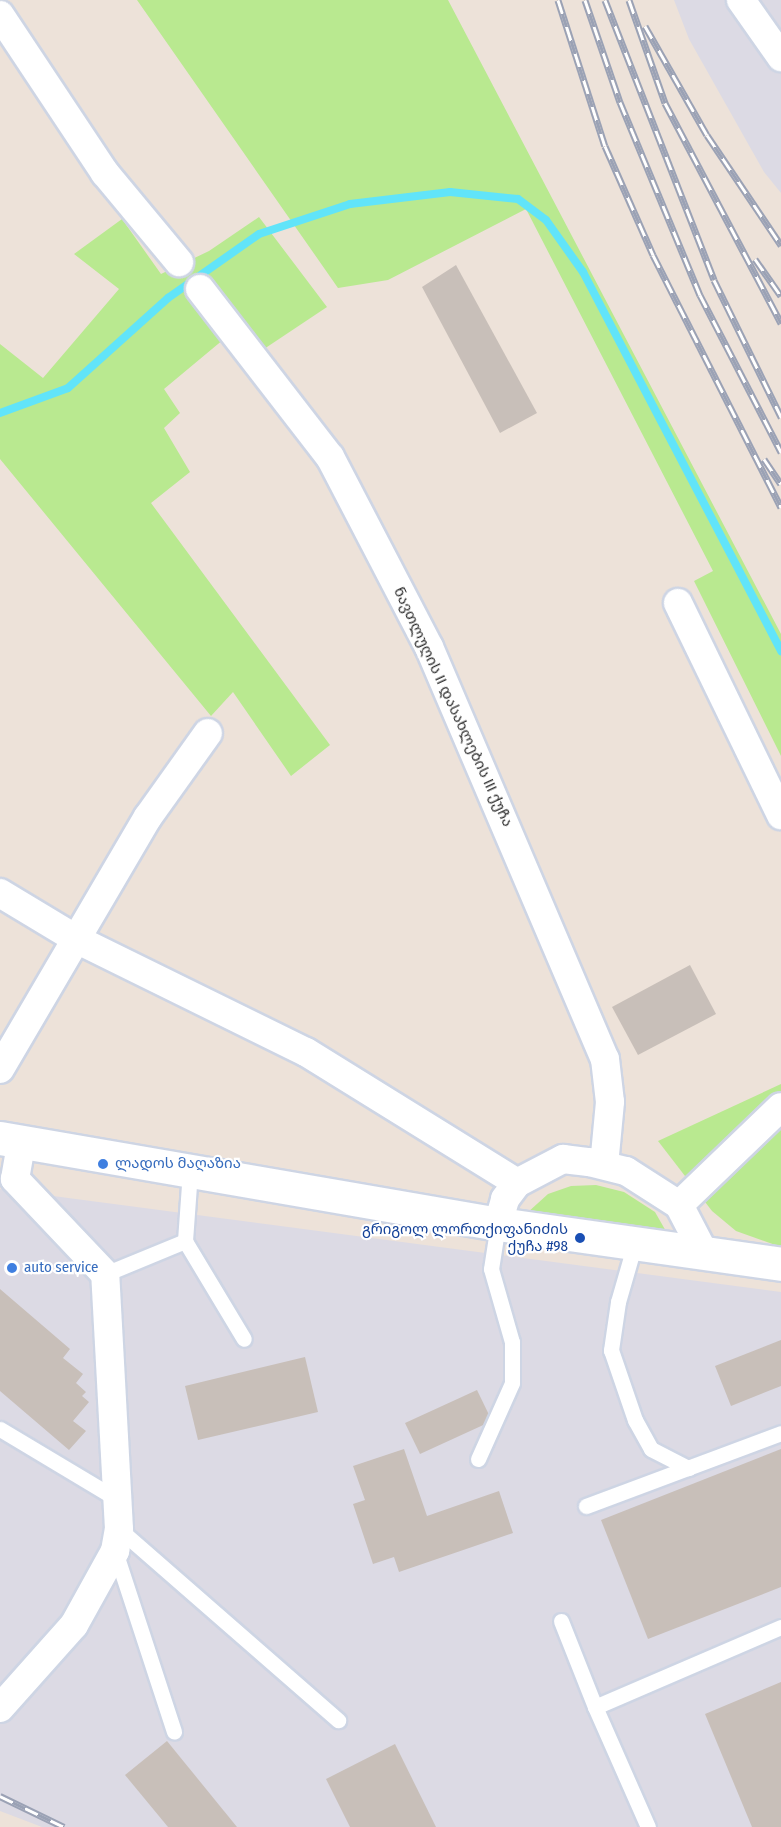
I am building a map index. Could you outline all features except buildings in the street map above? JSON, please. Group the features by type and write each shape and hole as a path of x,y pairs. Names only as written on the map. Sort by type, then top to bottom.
{"street":[{"path":"741,0 781,57"},
{"path":"0,15 105,173 179,262"},
{"name":"ნავთლუღის II დასახლების III ქუჩა","path":"200,290 330,457 429,647 605,1059 610,1102 604,1165"},
{"path":"678,603 781,815"},
{"path":"0,1069 78,940 148,817 208,733"},
{"path":"0,893 78,940 306,1052 517,1183"},
{"path":"679,1205 781,1107"},
{"path":"0,1707 74,1625 117,1540 117,1498 105,1274 15,1179 10,1141 498,1224 781,1264"},
{"path":"498,1224 505,1199 517,1183 563,1159 626,1171 679,1205 704,1252"}],"lane":[{"path":"190,1171 184,1201 185,1241 244,1339"},
{"path":"478,1459 512,1383 512,1342 491,1269 498,1224"},
{"path":"105,1274 185,1241"},
{"path":"635,1243 618,1302 611,1350 635,1420 651,1449 688,1468"},
{"path":"0,1429 117,1498"},
{"path":"586,1506 781,1433"},
{"path":"117,1540 338,1719"},
{"path":"117,1540 174,1732"},
{"path":"561,1621 595,1707 648,1827"},
{"path":"595,1707 781,1627"}],"shaded area":[{"path":"674,0 781,0 781,193 764,172 689,39"},
{"path":"0,1189 781,1292 781,1827 42,1827 0,1811"}],"green space":[{"path":"137,0 448,0 781,634 781,756 694,581 713,571 526,209 388,280 338,288"},
{"path":"259,217 327,307 261,351 242,324 164,389 180,413 164,428 190,472 151,503 330,745 291,776 233,692 211,716 0,459 0,344 43,378 119,289 74,254 122,219 161,274 209,251"},
{"path":"781,1084 781,1247 736,1231 712,1211 658,1141"},
{"path":"596,1185 624,1192 655,1212 667,1233 527,1213 548,1194 571,1186"}],"waterway":[{"path":"0,413 68,388 168,298 259,234 350,204 450,192 518,199 546,220 583,272 781,651"}],"railway":[{"path":"558,0 605,146 653,255 781,507"},
{"path":"585,0 620,102 700,295 781,452"},
{"path":"605,0 714,280 781,417"},
{"path":"629,0 665,103 781,323"},
{"path":"645,26 707,135 781,245"},
{"path":"755,259 781,296"},
{"path":"764,459 781,484"},
{"path":"0,1796 64,1827"}],"place":[{"name":"ლადოს მაღაზია","path":"103,1164"},
{"name":"გრიგოლ ლორთქიფანიძის ქუჩა #98","path":"580,1238"},
{"name":"auto service","path":"12,1268"}]}
